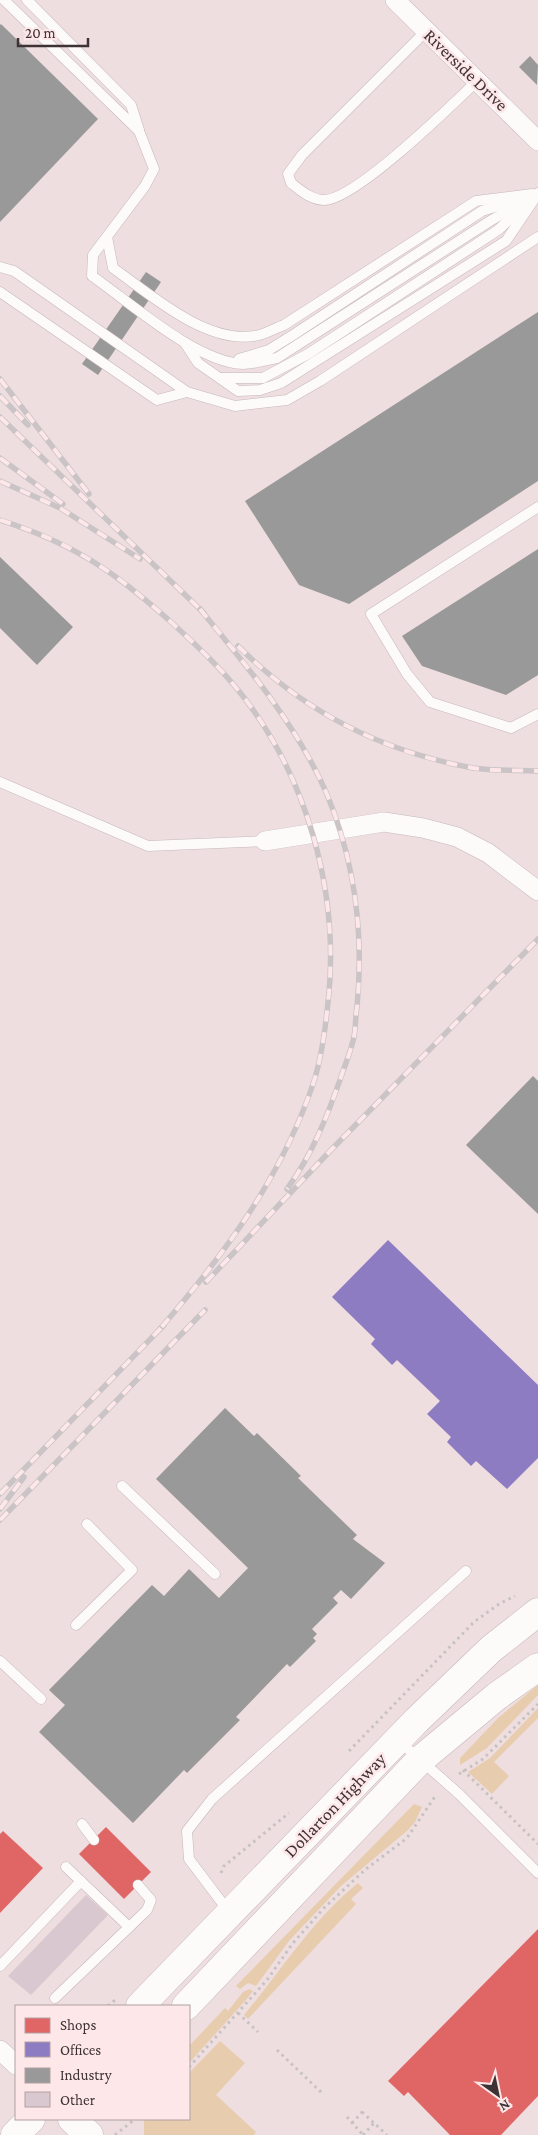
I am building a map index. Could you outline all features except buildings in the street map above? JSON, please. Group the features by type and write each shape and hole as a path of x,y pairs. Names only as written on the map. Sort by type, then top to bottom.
{"main road":[{"name":"Dollarton Highway","path":"141,2005 398,1739 491,1649 538,1612"},
{"name":"Dollarton Highway","path":"187,2005 420,1760 497,1696 538,1666"},
{"path":"15,2135 30,2120"}],"street":[{"name":"Riverside Drive","path":"394,0 538,141"},
{"path":"265,841 384,822 423,828 457,837 488,853 538,891"},
{"path":"0,2050 15,2065"}],"lane":[{"path":"4,0 139,131"},
{"path":"26,0 131,105 154,169 146,186 94,255 92,276 184,342 218,360 244,364 277,358 490,221 538,193"},
{"path":"426,31 302,155 288,174 290,183 308,196 324,200 338,197 395,156 430,127 477,81"},
{"path":"107,237 113,268 186,319 224,335 258,336 284,325 476,201 538,193"},
{"path":"184,342 198,363 218,378 263,378 308,354 498,230 538,193"},
{"path":"0,267 14,270 187,392 235,406 287,400 320,381 538,237"},
{"path":"0,292 157,400 187,392"},
{"path":"538,507 371,614 407,674 430,702 512,728 538,714"},
{"path":"0,782 148,846 265,841"},
{"path":"122,1486 215,1574"},
{"path":"76,1625 132,1570 87,1524"},
{"path":"230,1913 188,1859 187,1831 212,1799 466,1571"},
{"path":"0,1660 41,1699"},
{"path":"398,1739 538,1873"},
{"path":"82,1824 94,1840"},
{"path":"66,1867 128,1926"},
{"path":"0,1966 81,1880"},
{"path":"55,1998 128,1926 148,1910 151,1900 138,1885"}],"path":[{"path":"190,2066 238,2013 266,1980 293,1943 324,1908 366,1870 407,1838 420,1823 433,1799 446,1784 463,1770 483,1759 538,1704"},
{"path":"463,1770 538,1844"},
{"path":"238,2013 258,2032"},
{"path":"277,2050 324,2095"},
{"path":"352,2123 364,2110 387,2135"},
{"path":"347,2117 363,2135 374,2123"},
{"path":"115,2135 134,2120"}],"shaded area":[{"path":"538,1685 538,1695 487,1748 460,1765 460,1758 498,1718"},
{"path":"538,1708 538,1718 494,1762 509,1776 492,1794 468,1772 490,1758"},
{"path":"414,1804 422,1807 415,1822 341,1886 289,1941 256,1986 248,1983 240,1989 236,1986"},
{"path":"358,1883 363,1888 351,1899 356,1904 248,2019 244,2015 298,1946 341,1897"},
{"path":"249,1989 253,1991 190,2062 190,2045 225,2008 228,2011 243,1992"},
{"path":"220,2041 245,2063 216,2095 256,2132 254,2135 144,2135 145,2120 190,2120 190,2072"}],"railway":[{"path":"0,379 89,494"},
{"path":"0,396 28,425"},
{"path":"0,417 204,613"},
{"path":"0,458 63,504"},
{"path":"0,481 60,508 140,559"},
{"path":"0,520 71,549 112,574 151,604 226,675 265,727 284,762 300,798 313,836 323,875 331,954 325,1025 315,1078 287,1147 250,1212 207,1272 159,1330"},
{"path":"200,609 269,696 314,767 336,818 344,844 355,898 358,925 359,980 354,1037 336,1092 318,1135 304,1163 287,1189"},
{"path":"238,646 290,691 317,709 375,739 439,761 473,768 538,771"},
{"path":"206,1282 332,1149 538,939"},
{"path":"0,1520 205,1310"},
{"path":"0,1494 164,1325"},
{"path":"0,1509 24,1477"}]}
